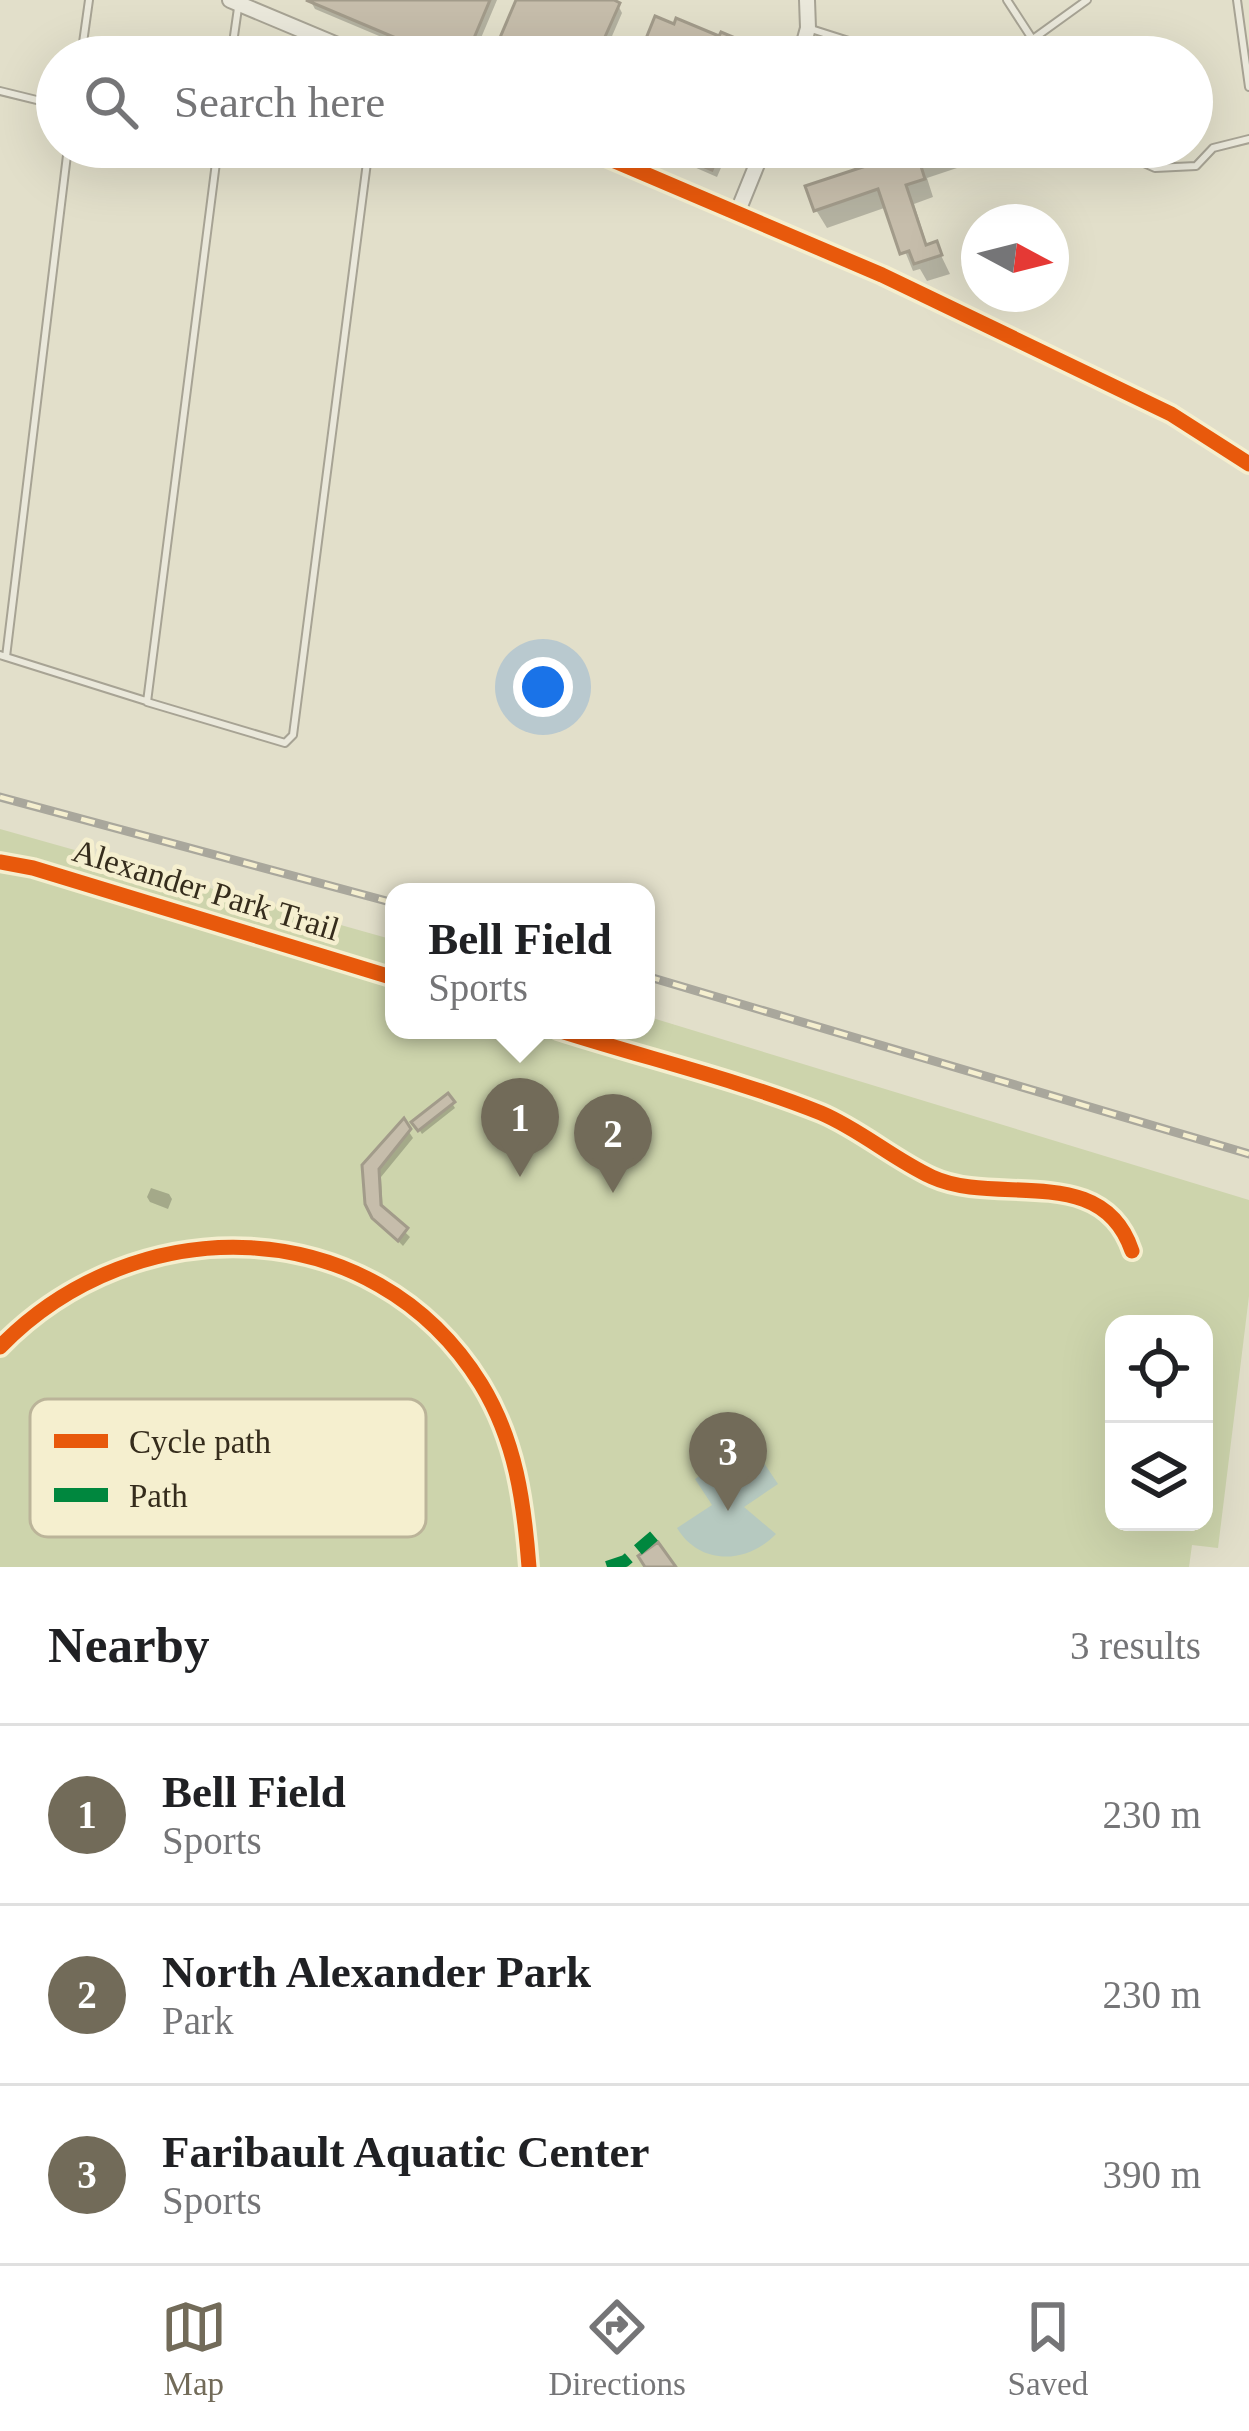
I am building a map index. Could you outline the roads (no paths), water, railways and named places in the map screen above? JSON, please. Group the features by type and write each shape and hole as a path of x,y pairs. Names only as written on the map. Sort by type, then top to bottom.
{"street":[{"path":"806,0 806,36"},
{"path":"234,2 316,36"},
{"path":"633,168 738,211 1171,414 1249,464"},
{"path":"738,211 755,168"},
{"path":"0,1347 78,1284 165,1252 228,1246 272,1250 352,1274 418,1315 455,1350 482,1386 515,1460 524,1499 529,1567"}],"lane":[{"path":"83,36 89,0"},
{"path":"1006,0 1030,36"},
{"path":"1034,36 1087,0"},
{"path":"1237,0 1249,87"},
{"path":"232,36 234,2"},
{"path":"808,28 833,36"},
{"path":"0,91 36,100"},
{"path":"1213,148 1249,139"},
{"path":"65,168 3,656 285,743 293,735 366,168"},
{"path":"147,702 215,168"}],"railway":[{"path":"0,797 385,901"},
{"path":"655,979 1249,1154"}],"place":[{"name":"Bell Field","path":"520,1177"},
{"name":"North Alexander Park","path":"613,1193"},
{"name":"Faribault Aquatic Center","path":"728,1511"}]}
